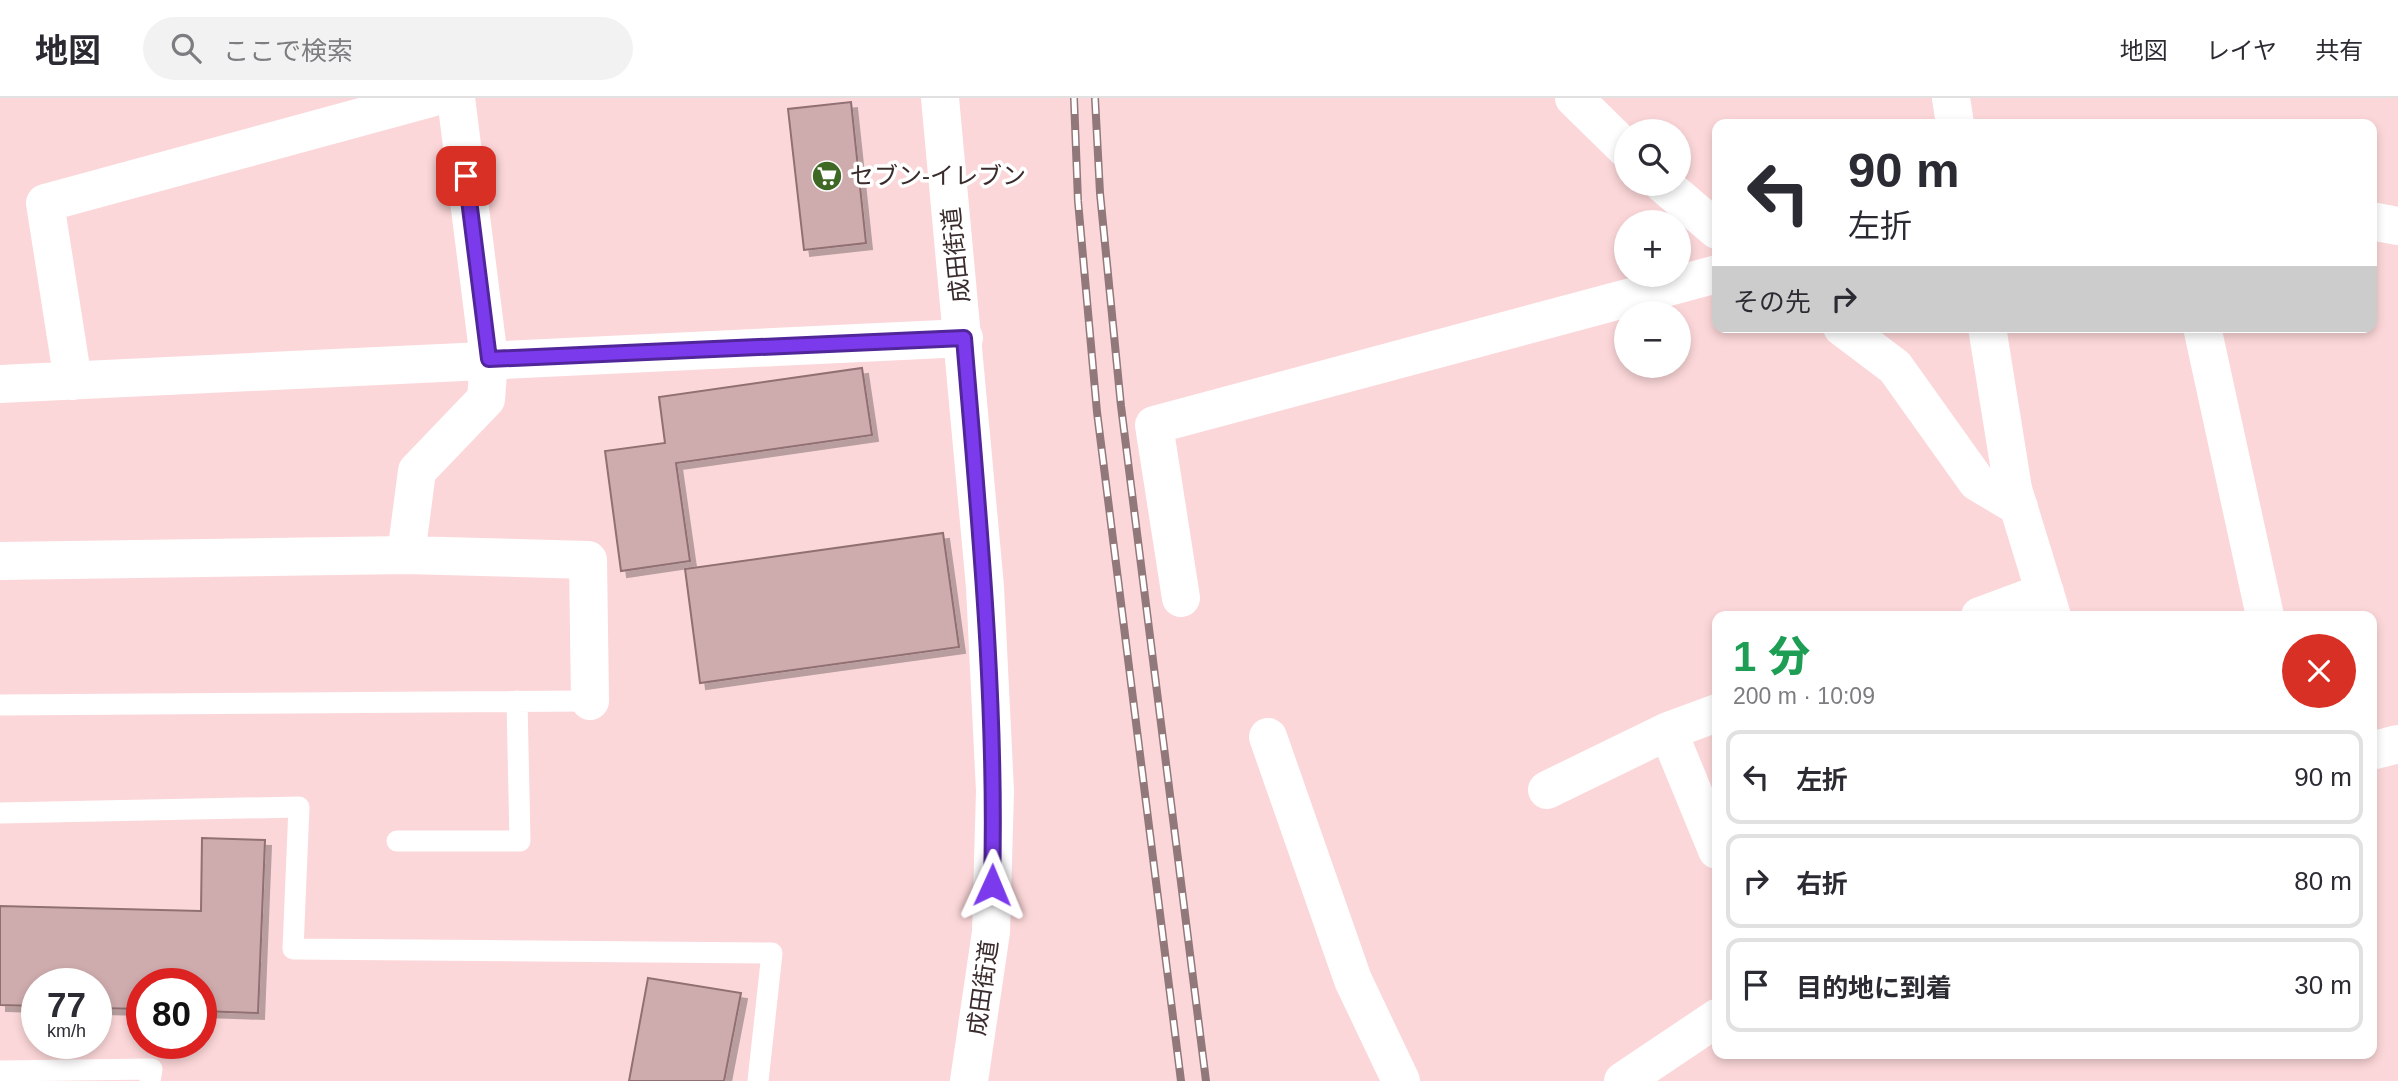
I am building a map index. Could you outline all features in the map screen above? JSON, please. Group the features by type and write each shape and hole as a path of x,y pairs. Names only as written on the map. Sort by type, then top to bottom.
{"main road":[{"path":"405,555 417,471 486,399 489,359 456,98"},
{"name":"成田街道","path":"940,98 985,587 995,791 991,932 969,1081"},
{"path":"1574,98 1614,137"},
{"path":"1951,98 1954,119"},
{"path":"73,381 44,203 416,100"},
{"path":"1677,196 1712,226"},
{"path":"1181,598 1154,425 1712,275"},
{"path":"1850,333 1895,367 1976,482 2019,507"},
{"path":"1988,333 2013,489 2048,604 2008,611"},
{"path":"2203,333 2264,611"},
{"path":"0,384 964,338"},
{"path":"0,561 405,555 588,560 590,701"},
{"path":"1547,790 1668,731 1712,715"},
{"path":"1668,731 1712,838"},
{"path":"1268,737 1353,980 1401,1081"},
{"path":"2377,749 2398,744"},
{"path":"1633,1078 1712,1022"}],"lane":[{"path":"397,841 520,841 517,701"},
{"path":"0,705 590,701"},
{"path":"0,813 299,807 293,949 772,953 758,1081"},
{"path":"0,1071 152,1069 150,1081"}],"building":[{"name":"セブン-イレブン","path":"851,102 866,243 804,250 788,109"},
{"path":"862,368 872,435 676,463 690,561 621,571 605,451 665,443 659,397"},
{"path":"943,533 959,647 700,683 685,569"},
{"path":"202,838 265,840 258,1013 217,1012 217,968 126,968 126,1009 112,1008 112,968 21,968 21,1006 0,1005 0,906 201,911"},
{"path":"648,978 741,993 724,1081 629,1081"}],"railway":[{"path":"1074,98 1078,201 1097,412 1181,1081"},
{"path":"1095,98 1100,193 1121,406 1206,1081"}],"place":[{"name":"セブン-イレブン","path":"827,176"}],"route":[{"path":"466,176 489,359 964,338 985,587 995,791 992,885"}]}
